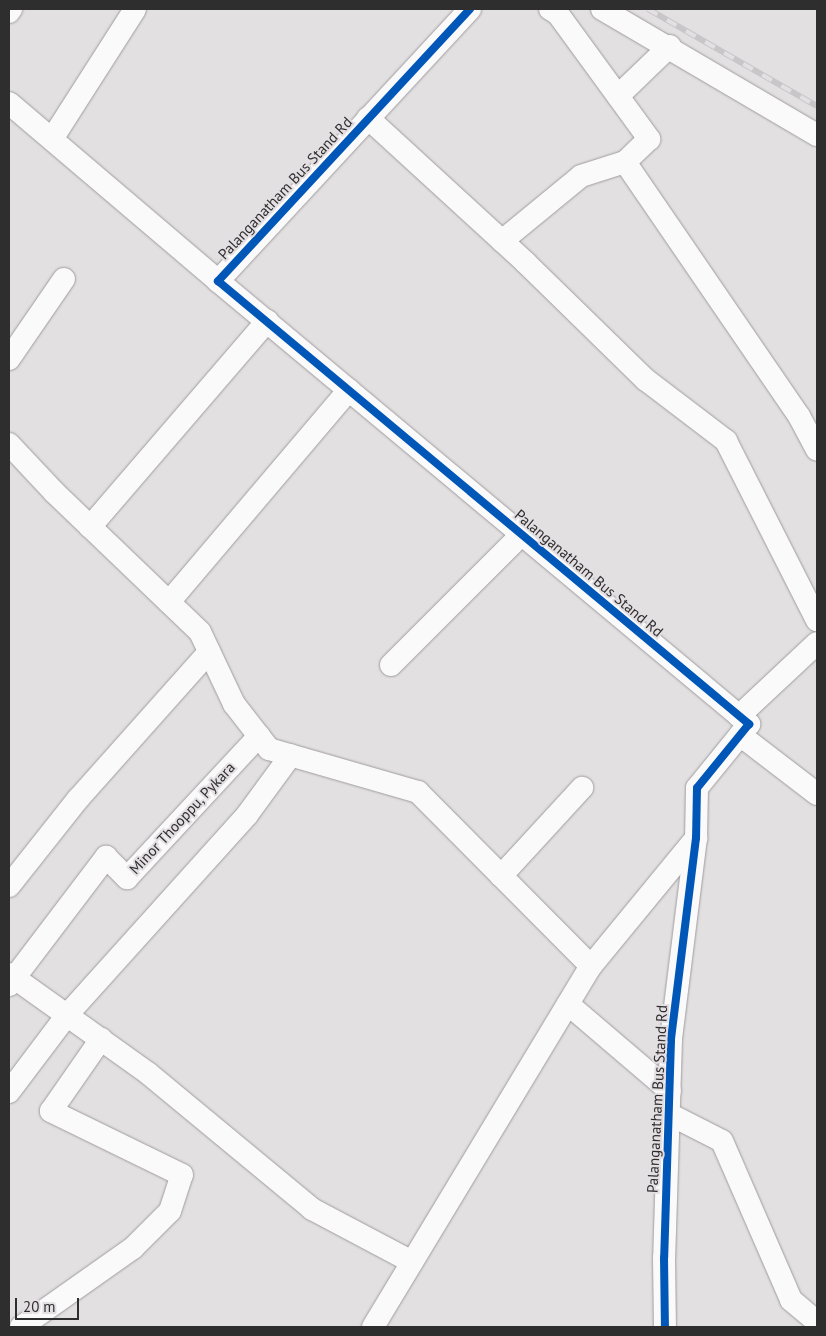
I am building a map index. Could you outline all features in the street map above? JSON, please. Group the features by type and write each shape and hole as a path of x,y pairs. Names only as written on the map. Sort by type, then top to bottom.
{"street":[{"path":"52,139 135,9"},
{"name":"Palanganatham Bus Stand Rd","path":"470,9 218,281 522,534 740,725 697,788 696,838 671,1040 665,1327"},
{"path":"502,241 581,176 626,162 649,139 558,14 550,9"},
{"path":"602,9 817,135"},
{"path":"618,96 669,47"},
{"path":"10,106 52,139 218,281"},
{"path":"368,118 502,241 646,380 726,441 817,620"},
{"path":"626,162 799,416 817,450"},
{"path":"9,359 64,279"},
{"path":"90,527 267,321"},
{"path":"169,602 349,390"},
{"path":"9,444 90,527 200,632 234,704 269,749 418,792 591,966"},
{"path":"391,665 522,534"},
{"path":"817,643 740,725 817,794"},
{"path":"9,886 78,799 209,652"},
{"name":"Minor Thooppu, Pykara","path":"11,979 106,857 127,878 259,736"},
{"path":"9,1092 67,1015 247,815 291,755"},
{"path":"502,876 582,788"},
{"path":"373,1327 591,966 696,838"},
{"path":"11,979 67,1015 149,1074 312,1209 412,1262"},
{"path":"568,1004 670,1091"},
{"path":"21,1327 133,1248 170,1211 182,1175 51,1111 101,1039"},
{"path":"669,1114 722,1141 792,1300 817,1322"}],"railway":[{"path":"648,9 817,106"}],"cycle path":[{"path":"470,9 218,281 749,724 697,788 696,838 671,1040 664,1258 665,1327"}]}
